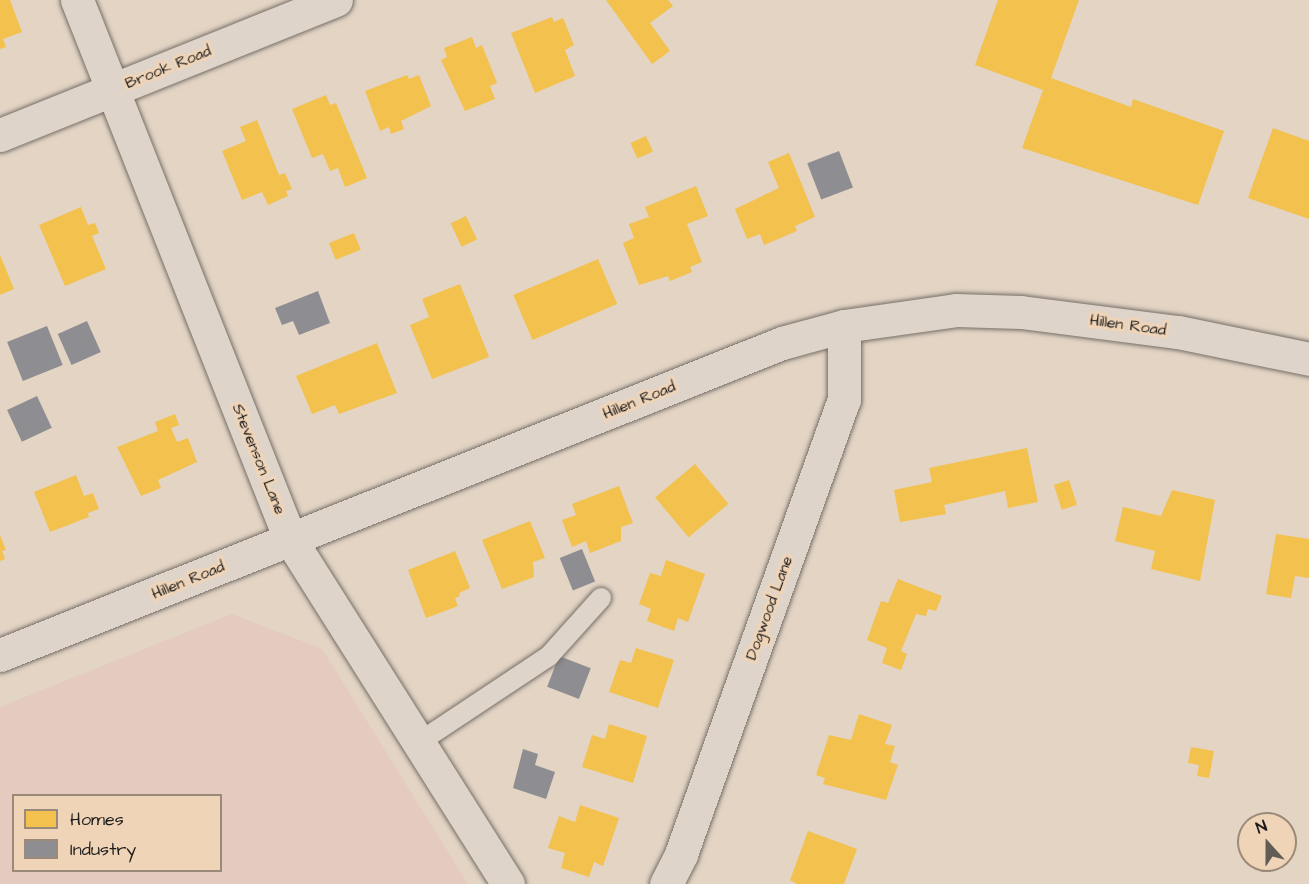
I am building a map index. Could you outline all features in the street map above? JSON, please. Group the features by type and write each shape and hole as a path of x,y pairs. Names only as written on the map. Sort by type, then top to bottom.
{"street":[{"name":"Stevenson Lane","path":"76,0 290,539 508,884"},
{"name":"Brook Road","path":"0,135 336,0"},
{"name":"Hillen Road","path":"0,655 782,343 844,326 892,316 956,310 1021,312 1178,332 1309,359"},
{"name":"Dogwood Lane","path":"666,884 681,854 844,400 844,326"}],"lane":[{"path":"418,743 549,657 600,598"}],"shaded area":[{"path":"232,614 322,649 468,884 0,884 0,707"}],"building: Homes":[{"path":"0,0 10,0 22,32 3,39 6,47 0,49"},
{"path":"606,0 668,0 673,6 650,23 670,51 652,64"},
{"path":"998,0 1079,0 1051,78 1131,107 1133,99 1224,131 1198,205 1022,148 1043,90 975,65"},
{"path":"552,17 554,22 563,18 574,45 565,50 575,76 535,93 511,33"},
{"path":"472,37 476,48 482,45 497,83 490,86 495,99 465,111 441,60 447,57 444,48"},
{"path":"407,75 409,79 419,75 431,106 401,121 404,129 391,134 389,127 380,131 365,91"},
{"path":"326,95 330,105 336,103 367,178 345,187 338,168 330,171 323,154 312,158 292,109"},
{"path":"257,120 279,175 285,173 292,189 286,191 288,196 268,205 262,192 242,200 222,151 246,141 240,127"},
{"path":"1273,128 1309,141 1309,219 1248,198"},
{"path":"646,136 653,152 637,158 630,143"},
{"path":"789,153 815,217 795,226 797,231 764,245 760,234 747,239 735,209 779,188 768,162"},
{"path":"696,186 708,216 687,224 702,262 690,267 692,272 670,281 668,276 639,285 623,243 634,238 629,224 649,217 645,207"},
{"path":"81,207 88,225 95,223 99,233 92,236 106,269 65,286 39,225"},
{"path":"466,216 477,240 462,247 451,223"},
{"path":"354,233 361,250 336,260 329,243"},
{"path":"0,255 14,289 0,295"},
{"path":"598,259 617,304 532,340 513,295"},
{"path":"460,284 489,357 432,379 410,325 429,317 422,299"},
{"path":"377,343 397,393 339,414 335,405 312,414 296,376"},
{"path":"175,414 179,425 171,428 177,442 188,438 197,462 158,480 161,488 141,496 117,447 158,431 155,422"},
{"path":"1027,448 1038,502 1008,508 1005,491 944,505 946,514 900,522 894,490 932,482 929,468"},
{"path":"695,464 728,504 689,537 655,497"},
{"path":"76,475 84,496 93,493 99,509 88,513 89,517 50,532 34,492"},
{"path":"1069,480 1077,505 1062,510 1054,485"},
{"path":"619,486 633,523 621,527 621,541 590,553 586,541 572,547 562,520 576,515 572,504"},
{"path":"1172,490 1215,500 1200,581 1151,569 1155,551 1115,541 1123,507 1161,516"},
{"path":"530,521 545,558 533,562 534,577 502,589 482,540"},
{"path":"1276,534 1309,539 1309,578 1295,576 1291,598 1266,594"},
{"path":"0,535 6,550 2,551 5,559 0,561"},
{"path":"455,551 470,588 459,593 460,596 455,598 458,606 426,618 408,570"},
{"path":"666,560 705,574 688,622 678,618 674,631 647,621 651,609 639,604 650,573 661,576"},
{"path":"898,579 942,596 936,611 928,609 926,616 916,614 901,651 907,654 901,670 882,663 887,648 867,640 881,601 888,603"},
{"path":"636,648 674,660 658,708 609,692 620,660 631,663"},
{"path":"859,714 892,725 885,744 895,746 890,762 898,765 886,800 823,784 825,778 816,775 829,735 851,740"},
{"path":"609,724 647,736 633,783 582,767 592,735 605,739"},
{"path":"1191,747 1214,751 1209,778 1197,776 1199,765 1188,763"},
{"path":"580,805 619,818 603,866 594,862 589,877 561,868 565,853 548,848 559,816 575,822"},
{"path":"808,831 857,849 844,884 797,884 790,880"}],"building: Industry":[{"path":"839,151 853,187 821,200 807,163"},
{"path":"318,291 330,323 299,335 293,321 282,325 275,308"},
{"path":"87,321 101,352 72,365 58,334"},
{"path":"47,326 63,365 23,381 7,342"},
{"path":"37,396 52,428 22,442 7,410"},
{"path":"582,549 595,581 573,590 560,558"},
{"path":"559,656 591,668 579,699 547,687"},
{"path":"523,749 538,754 535,765 555,772 546,799 513,788"}]}
